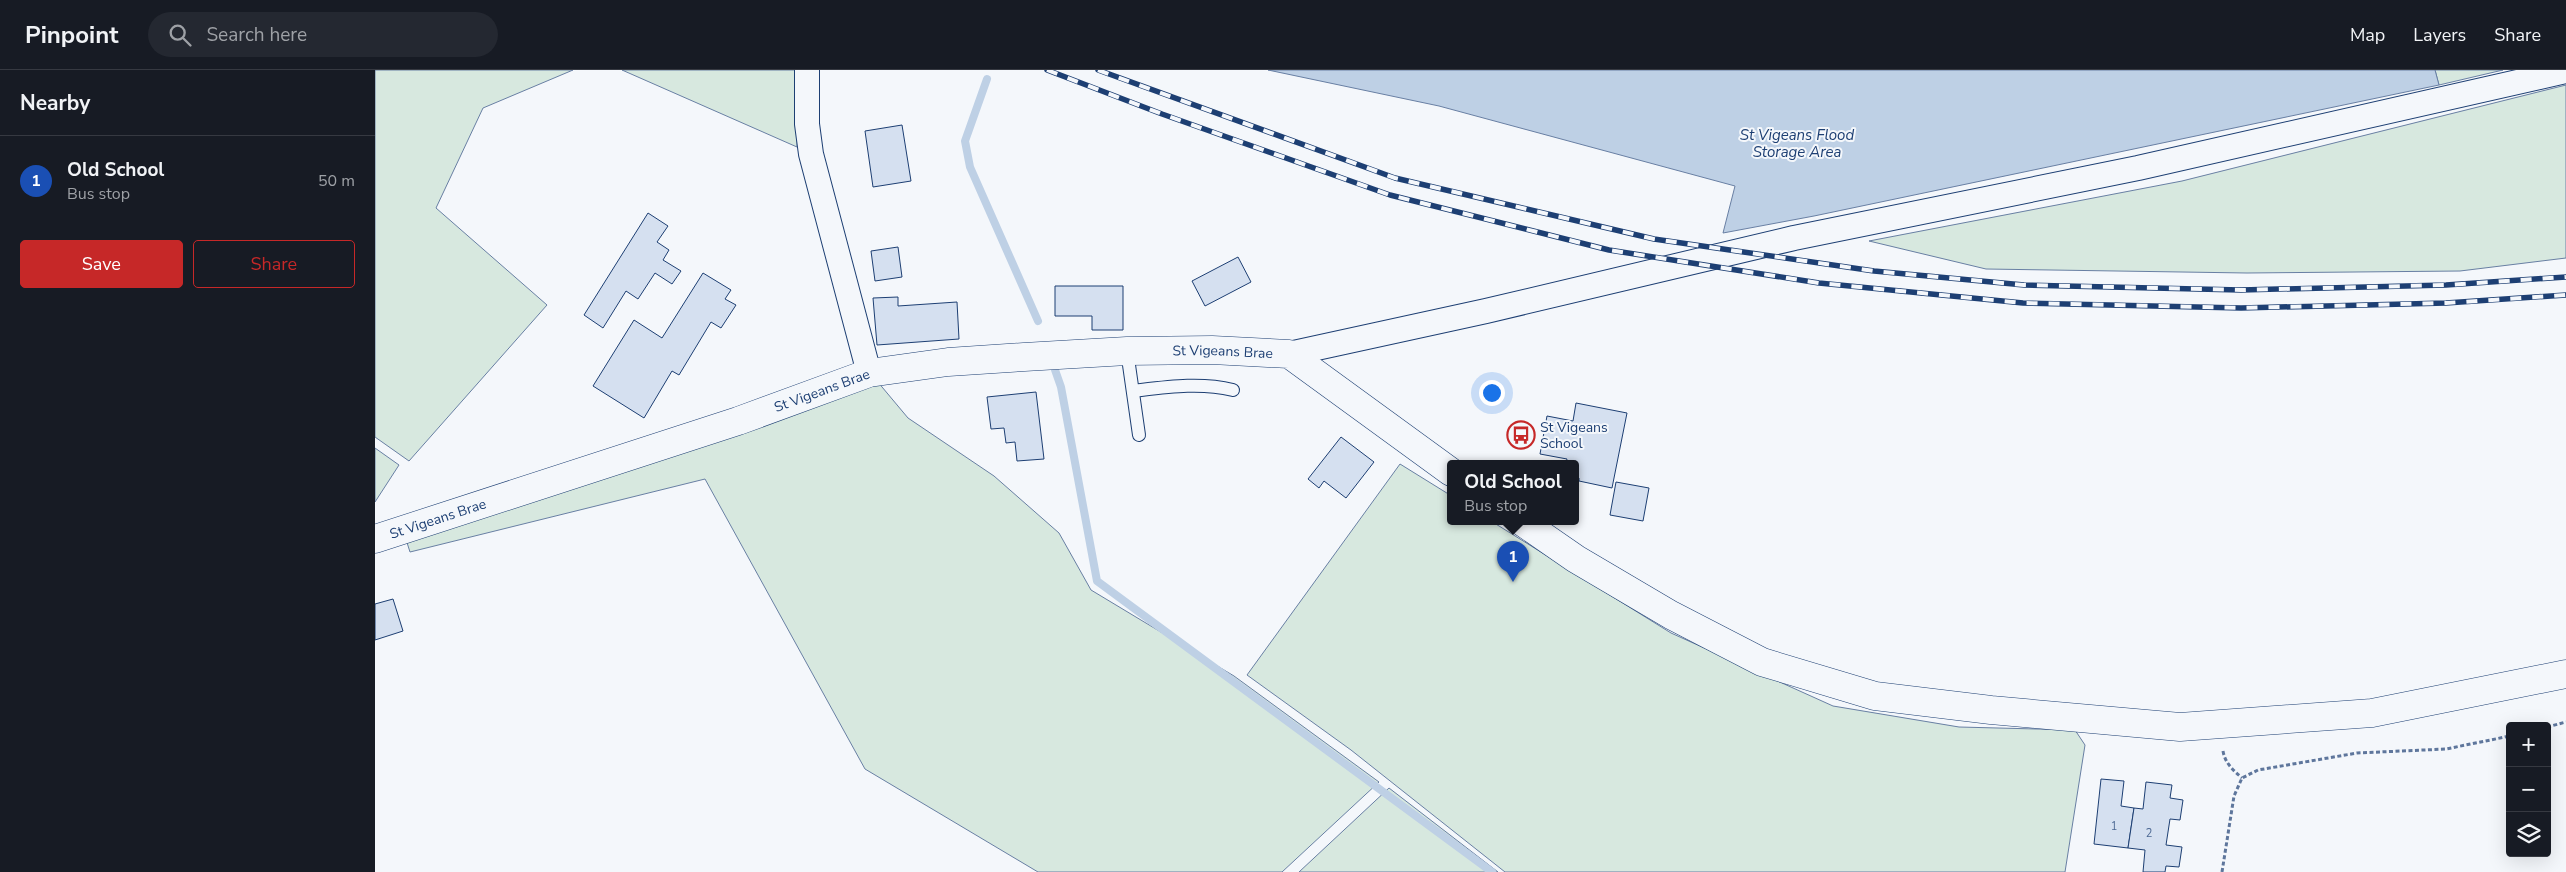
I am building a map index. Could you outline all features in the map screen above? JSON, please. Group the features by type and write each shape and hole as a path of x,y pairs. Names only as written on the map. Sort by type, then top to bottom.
{"street":[{"path":"807,70 807,124 811,154 869,373"},
{"path":"1289,354 1486,311 1794,238 2138,168 2566,71"},
{"name":"St Vigeans Brae","path":"375,539 737,421 869,373 948,362 1127,351 1212,350 1289,354"},
{"path":"1289,354 1447,469"},
{"path":"1527,525 1576,559 1647,601 1762,662 1875,696 1991,710 2180,726 2372,713 2566,674"}],"lane":[{"path":"1127,351 1139,435"},
{"path":"1133,390 1188,385 1217,386 1233,390"}],"path":[{"path":"2551,726 2566,722"},
{"path":"2223,872 2234,796 2242,778 2258,770 2357,753 2446,749 2506,737"}],"shaded area":[{"path":"375,70 573,70 483,108 436,208 547,305 409,461 375,437"},
{"path":"622,70 800,70 797,147"},
{"path":"2435,70 2503,70 2439,85"},
{"path":"2566,85 2566,258 2460,271 2247,273 1986,269 1869,241 2182,181"},
{"path":"877,381 908,418 994,476 1059,533 1091,590 1234,676 1379,782 1282,872 1038,872 865,769 705,479 410,552 403,530"},
{"path":"375,448 399,465 375,502"},
{"path":"1400,464 1447,493 1447,525 1497,525 1671,633 1833,706 1959,727 2075,730 2085,745 2065,872 1505,872 1351,750 1247,675"},
{"path":"1389,788 1498,872 1299,872"}],"water":[{"name":"St Vigeans Flood Storage Area","path":"1268,70 2435,70 2439,85 1814,216 1723,233 1735,186 1439,106"}],"building":[{"path":"902,125 911,181 873,187 865,131"},
{"path":"648,213 668,226 657,242 669,250 663,260 681,271 672,284 655,273 638,299 626,291 603,328 584,315"},
{"path":"898,247 902,277 875,281 871,251"},
{"path":"1238,257 1251,282 1205,306 1192,281"},
{"path":"703,273 731,290 725,299 736,305 721,328 711,322 679,375 672,371 644,418 593,386 634,320 662,338"},
{"path":"1055,286 1123,286 1123,330 1092,330 1092,316 1055,316"},
{"path":"898,297 898,306 957,302 959,339 877,345 873,298"},
{"path":"1036,392 1044,459 1017,461 1015,442 1006,443 1004,428 991,429 987,397"},
{"path":"1576,403 1627,413 1612,488 1579,481 1579,460 1567,460 1540,454 1547,416 1573,421"},
{"path":"1341,437 1374,462 1346,498 1324,481 1319,488 1308,479"},
{"path":"1616,482 1649,488 1643,521 1610,515"},
{"path":"393,599 403,631 375,640 375,604"},
{"path":"2101,779 2124,781 2121,806 2134,808 2128,848 2094,844"},
{"path":"2146,782 2172,785 2170,798 2183,800 2180,820 2170,819 2166,845 2182,847 2179,867 2166,866 2165,872 2143,872 2145,850 2128,848 2134,808 2143,809"}],"waterway":[{"path":"987,79 965,141 970,167 1038,321"},
{"path":"1054,367 1061,387 1097,581 1492,872"}],"railway":[{"path":"1047,70 1162,114 1390,195 1609,250 1819,283 2023,303 2241,308 2446,303 2566,295"},
{"path":"1098,70 1395,178 1654,239 1874,271 2024,285 2241,290 2446,285 2566,277"}],"place":[{"name":"St Vigeans School","path":"1521,435"},
{"name":"Old School","path":"1513,582"}]}
